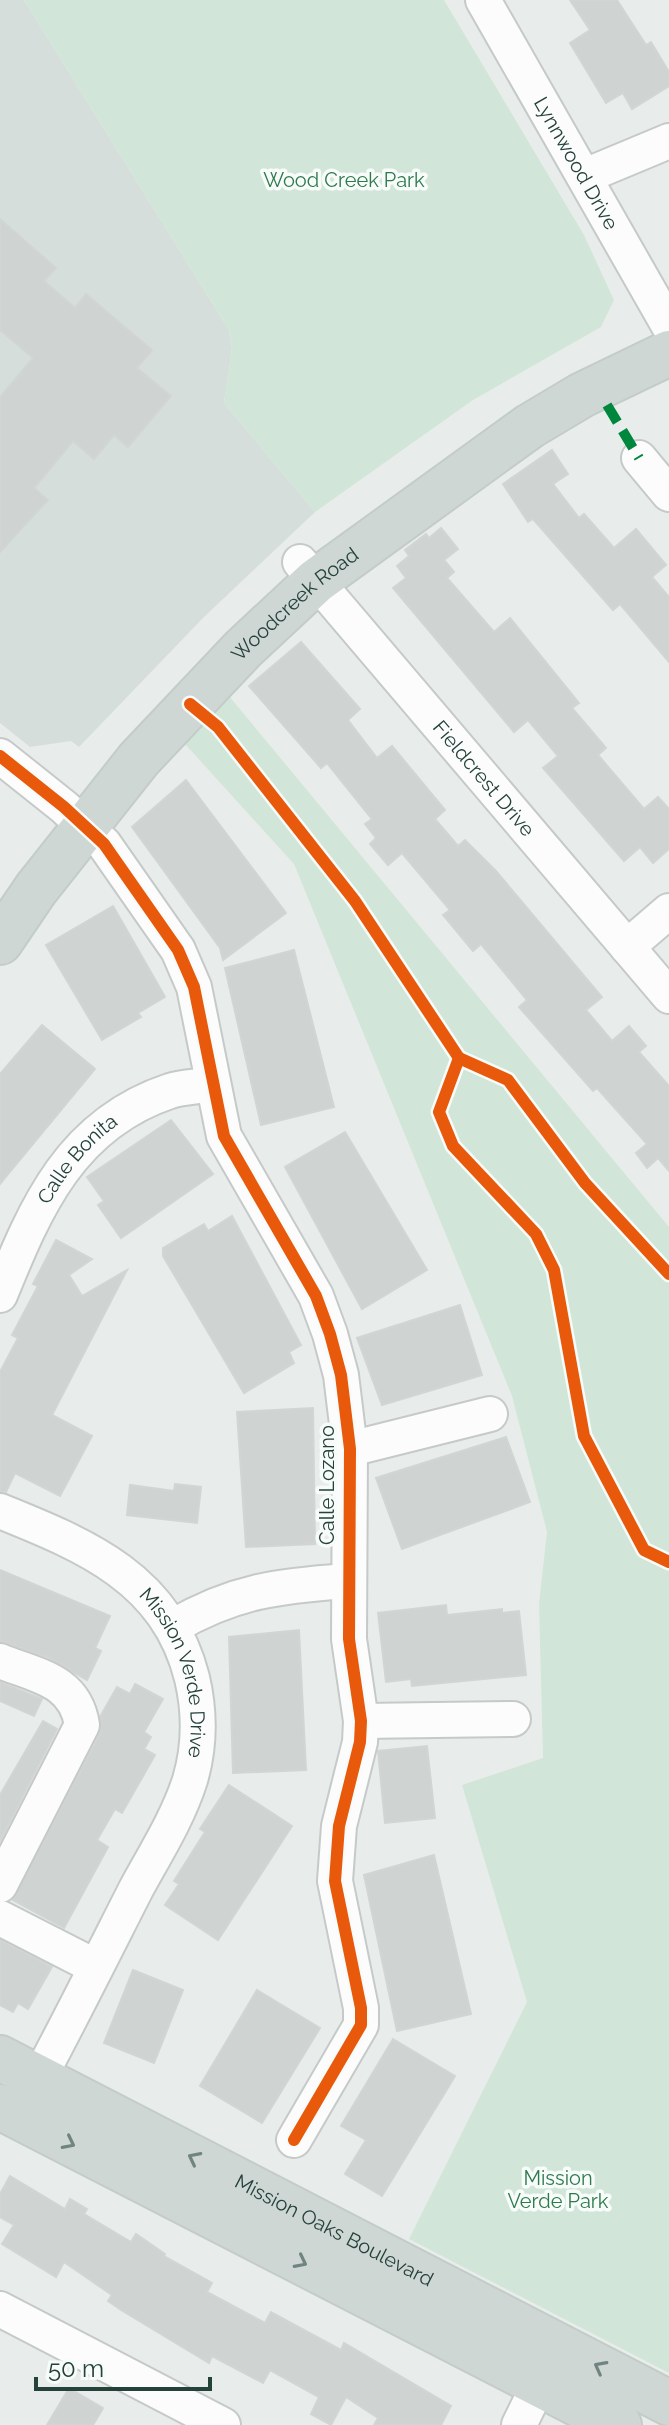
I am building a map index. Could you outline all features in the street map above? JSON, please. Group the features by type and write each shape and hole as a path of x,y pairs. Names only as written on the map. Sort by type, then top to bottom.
{"main road":[{"name":"Woodcreek Road","path":"0,942 74,816 176,678 242,612 308,571 508,411 669,331"},
{"name":"Woodcreek Road","path":"0,893 74,816"},
{"name":"Mission Oaks Boulevard","path":"0,2058 669,2403"},
{"path":"0,2107 619,2425"}],"street":[{"name":"Lynnwood Drive","path":"483,0 585,176 669,331"},
{"path":"585,176 669,141"},
{"path":"639,458 669,494"},
{"name":"Fieldcrest Drive","path":"308,571 669,996"},
{"name":"Calle Lozano","path":"0,756 104,844 178,950 194,987 212,1084 229,1147 316,1296 341,1375 350,1449 349,1639 361,1721 360,1742 339,1826 335,1881 361,2008 361,2025 294,2140"},
{"path":"627,947 669,911"},
{"name":"Calle Bonita","path":"0,1295 28,1226 48,1187 84,1144 134,1106 172,1090 212,1084"},
{"path":"350,1449 490,1414"},
{"name":"Mission Verde Drive","path":"0,1511 73,1541 139,1586 174,1626 196,1697 199,1732 184,1796 39,2078"},
{"path":"174,1626 214,1603 268,1589 347,1581"},
{"path":"0,1661 69,1691 79,1706 82,1725 0,1885"},
{"path":"361,1721 513,1719"},
{"path":"0,1918 96,1967"},
{"path":"0,2309 187,2417 223,2425"},
{"path":"519,2425 557,2345"}],"shaded area":[{"path":"0,0 24,0 229,330 232,349 224,403 315,512 203,618 79,747 71,741 30,747 0,723"}],"green space":[{"name":"Wood Creek Park","path":"24,0 444,0 584,235 614,300 601,327 473,400 315,512 224,403 232,349 229,330"},
{"name":"Mission Verde Park","path":"229,696 669,1227 669,2373 409,2239 527,2002 462,1785 543,1758 539,1604 547,1532 512,1396 294,864 185,744"}],"building":[{"path":"570,0 617,0 646,45 651,42 669,72 669,86 632,109 623,93 606,103 570,43 590,30"},
{"path":"0,219 56,268 44,281 75,308 86,294 152,350 137,368 171,396 128,447 114,435 94,459 73,441 34,488 48,500 0,552 0,397 33,358 0,330"},
{"path":"552,450 568,474 553,484 579,518 584,514 614,548 636,529 666,565 652,577 669,597 669,662 620,604 613,610 533,519 528,522 503,484"},
{"path":"441,528 458,549 444,560 454,572 447,578 494,632 510,618 579,703 572,708 606,748 598,755 644,809 658,797 669,809 669,849 653,863 640,847 624,861 543,768 558,756 528,720 514,732 393,588 406,578 397,566 409,556 405,550 426,534 429,538"},
{"path":"301,642 360,709 348,720 377,758 392,746 445,810 435,819 458,846 465,840 496,871 602,997 586,1010 612,1041 629,1026 646,1046 639,1052 669,1086 669,1171 658,1158 647,1168 636,1153 647,1144 597,1088 593,1091 519,1007 527,1000 481,944 473,951 443,915 450,910 402,853 388,865 370,844 376,838 365,824 372,819 327,763 321,768 249,686"},
{"path":"186,780 286,913 223,960 220,948 132,827"},
{"path":"113,906 165,997 138,1013 141,1017 102,1040 46,945"},
{"path":"294,950 334,1107 261,1125 225,968"},
{"path":"42,1025 95,1069 0,1184 0,1074"},
{"path":"171,1120 213,1174 121,1238 98,1205 104,1201 87,1177"},
{"path":"345,1132 427,1270 362,1309 285,1167"},
{"path":"232,1216 301,1345 289,1352 294,1363 244,1393 163,1256 163,1248 204,1224 208,1231"},
{"path":"56,1240 92,1259 69,1275 82,1296 127,1270 52,1415 92,1436 60,1496 15,1473 6,1492 0,1491 0,1372 18,1338 12,1335 38,1286 33,1284"},
{"path":"460,1305 482,1375 382,1405 357,1338"},
{"path":"313,1408 315,1544 246,1547 237,1412"},
{"path":"506,1437 530,1502 402,1549 376,1478"},
{"path":"175,1484 201,1487 197,1523 127,1515 130,1485 174,1491"},
{"path":"0,1570 110,1616 95,1648 101,1651 87,1680 49,1658 0,1641"},
{"path":"446,1605 447,1615 502,1609 502,1613 519,1611 526,1675 412,1686 411,1679 386,1682 378,1613"},
{"path":"299,1630 306,1770 233,1773 229,1637"},
{"path":"0,1682 42,1699 34,1716 0,1701"},
{"path":"135,1684 163,1699 144,1732 151,1737 144,1749 155,1755 122,1813 115,1809 97,1840 108,1847 64,1928 13,1900 100,1734 100,1717 117,1687 130,1694"},
{"path":"43,1721 57,1729 0,1841 0,1795"},
{"path":"427,1746 435,1818 385,1823 378,1751"},
{"path":"229,1785 292,1826 218,1940 165,1905 179,1884 174,1881 205,1832 200,1829"},
{"path":"434,1855 471,2014 397,2031 364,1875"},
{"path":"0,1940 52,1967 28,2009 18,2003 13,2012 0,2005"},
{"path":"133,1970 183,1990 154,2063 104,2043"},
{"path":"257,1990 320,2028 262,2123 200,2086"},
{"path":"393,2039 455,2076 382,2196 345,2174 366,2140 341,2126"},
{"path":"10,2176 65,2209 70,2199 87,2209 84,2214 131,2242 136,2234 164,2256 212,2283 207,2292 265,2323 271,2312 341,2350 344,2343 451,2406 441,2425 374,2425 378,2418 346,2397 331,2425 311,2414 319,2397 270,2370 263,2383 212,2356 209,2363 108,2301 112,2295 64,2262 56,2277 2,2244 14,2225 0,2217 0,2194"},
{"path":"69,2388 103,2408 93,2425 47,2425"}],"marked path":[{"path":"607,405 639,458"}],"cycle path":[{"path":"190,704 218,727 355,901 459,1058"},
{"path":"0,756 64,807 104,844 178,950 194,987 224,1136 316,1296 341,1375 350,1449 349,1639 361,1721 360,1742 339,1826 335,1881 361,2008 361,2025 294,2140"},
{"path":"669,1274 585,1183 508,1080 459,1058 439,1112 453,1146 536,1234 554,1270 584,1436 644,1550 669,1562"}]}
